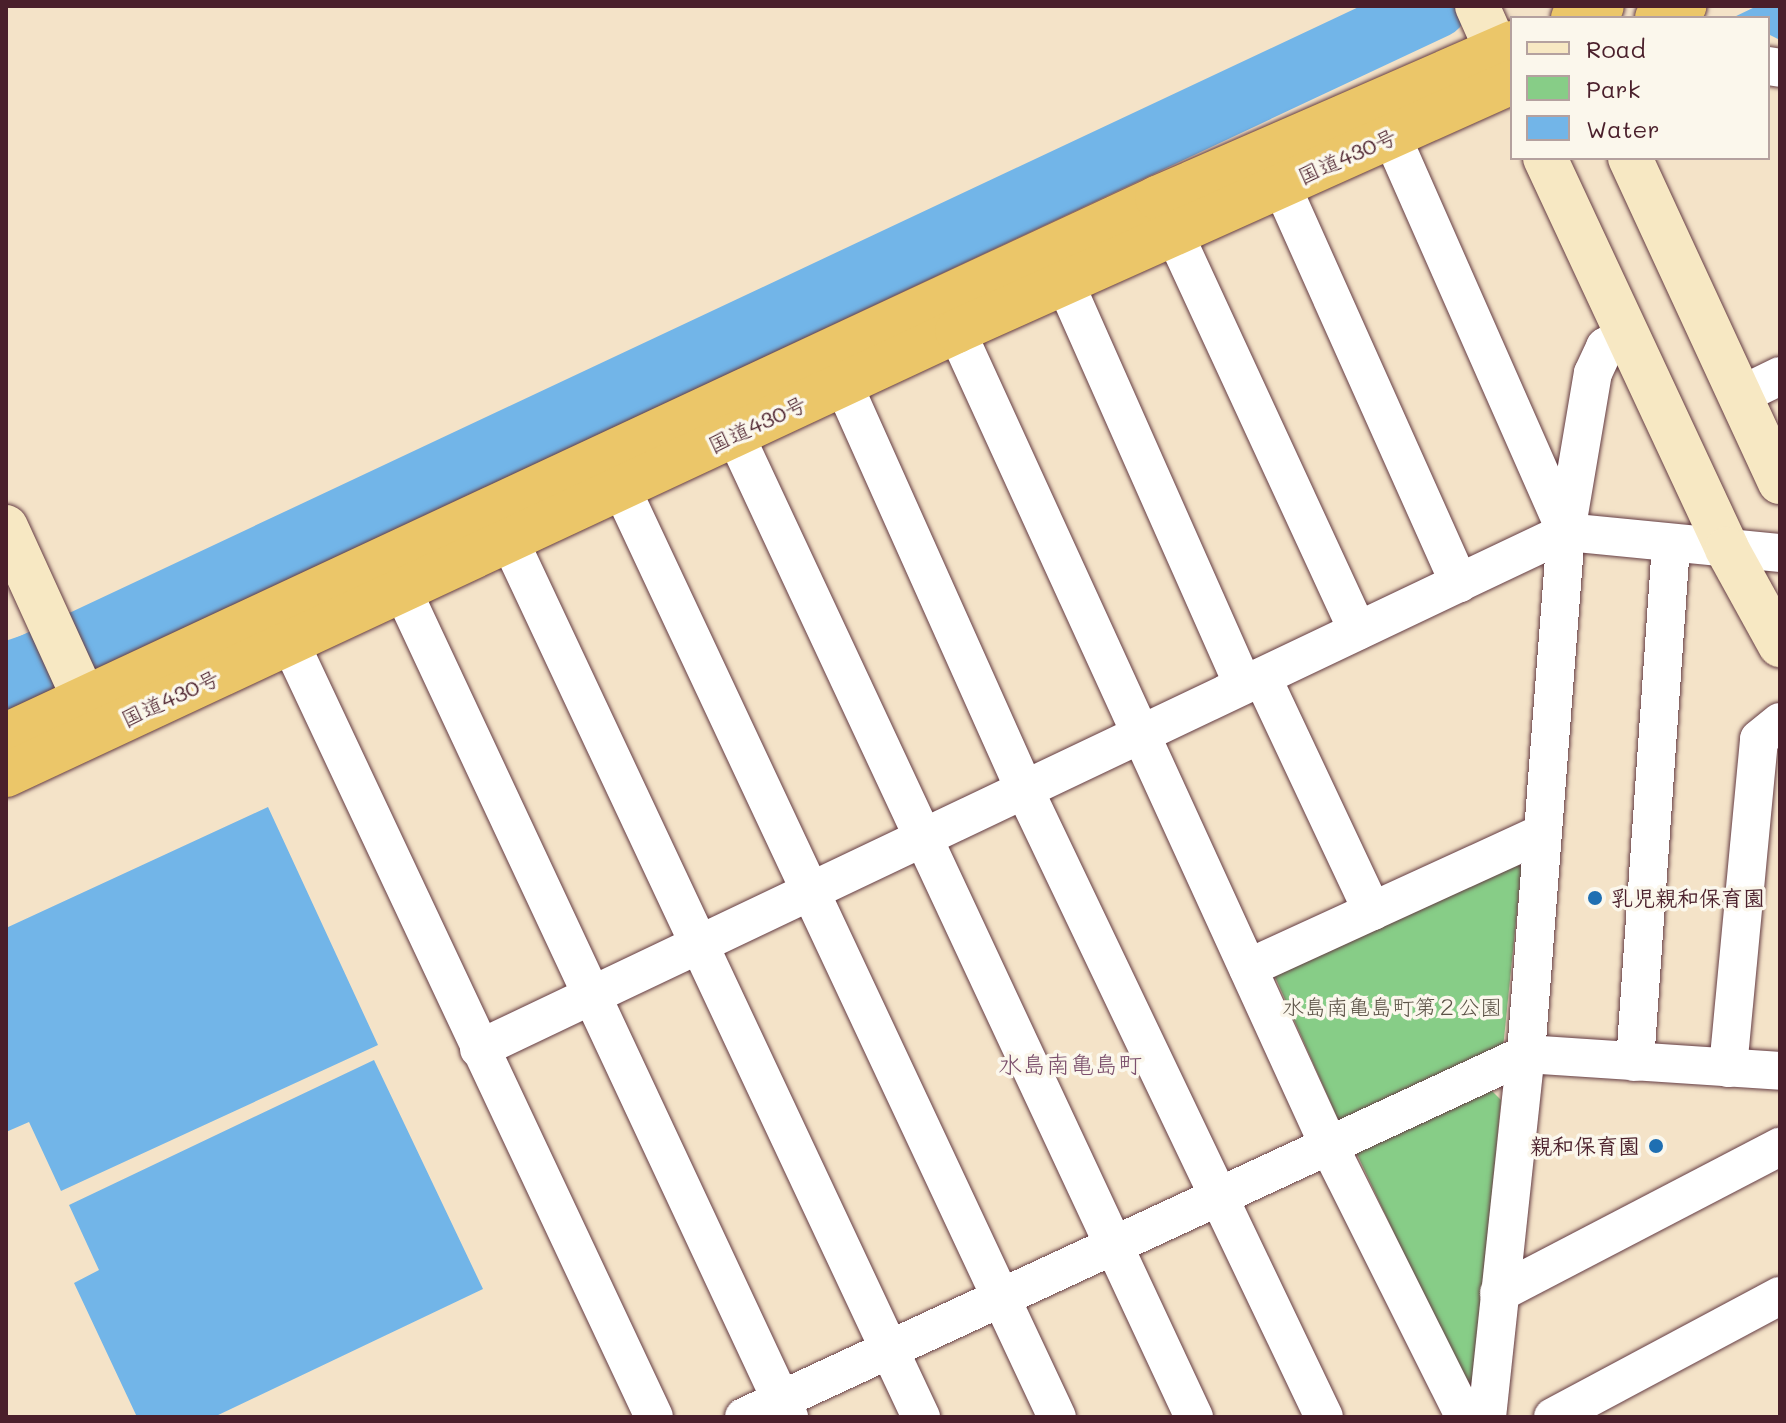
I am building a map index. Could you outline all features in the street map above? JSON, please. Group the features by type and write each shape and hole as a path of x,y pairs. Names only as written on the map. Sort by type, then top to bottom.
{"highway":[{"path":"1578,16 1602,6"},
{"name":"国道430号","path":"6,735 75,678 282,625 1166,216 1383,118 1509,68"},
{"name":"国道430号","path":"6,775 75,678"}],"street":[{"path":"1477,6 1509,68"},
{"path":"1383,118 1566,532"},
{"path":"1546,160 1727,549 1780,645"},
{"path":"1631,160 1780,482"},
{"path":"1274,168 1459,583"},
{"path":"1166,216 1358,631"},
{"path":"1058,266 1252,681 1372,911"},
{"path":"950,315 1329,1146 1465,1417"},
{"path":"1487,1417 1526,1054 1566,532 1593,373 1605,347 1627,334"},
{"path":"836,368 1024,789 1324,1417"},
{"path":"1741,395 1780,376"},
{"path":"727,418 920,839 1116,1244 1194,1417"},
{"path":"614,471 807,893 1057,1417"},
{"path":"501,523 921,1417"},
{"path":"6,527 75,678"},
{"path":"479,1049 1566,532 1780,553"},
{"path":"1635,1062 1671,544"},
{"path":"394,573 785,1408"},
{"path":"282,625 654,1417"},
{"path":"1728,1068 1759,739 1780,722"},
{"path":"1248,968 1543,833"},
{"path":"744,1417 785,1408 889,1350 1526,1054 1780,1071"},
{"path":"1499,1293 1780,1147"},
{"path":"1553,1417 1780,1296"}],"green space":[{"name":"水島南亀島町第２公園","path":"1523,853 1503,1048 1341,1126 1272,970"},
{"path":"1490,1089 1501,1100 1472,1399 1355,1150"}],"water":[{"path":"1757,6 1780,6 1780,40 1770,35 1770,16 1736,16"},
{"path":"268,807 378,1045 61,1191 29,1122 6,1132 6,928"},
{"path":"374,1060 483,1289 214,1417 137,1417 74,1283 99,1270 69,1205"}],"waterway":[{"path":"59,627 1383,6"},
{"path":"6,678 1436,6"},
{"path":"6,646 43,633"}],"place":[{"name":"乳児親和保育園","path":"1595,898"},
{"name":"親和保育園","path":"1656,1146"}],"district":[{"name":"水島南亀島町","path":"1070,1064"}]}
